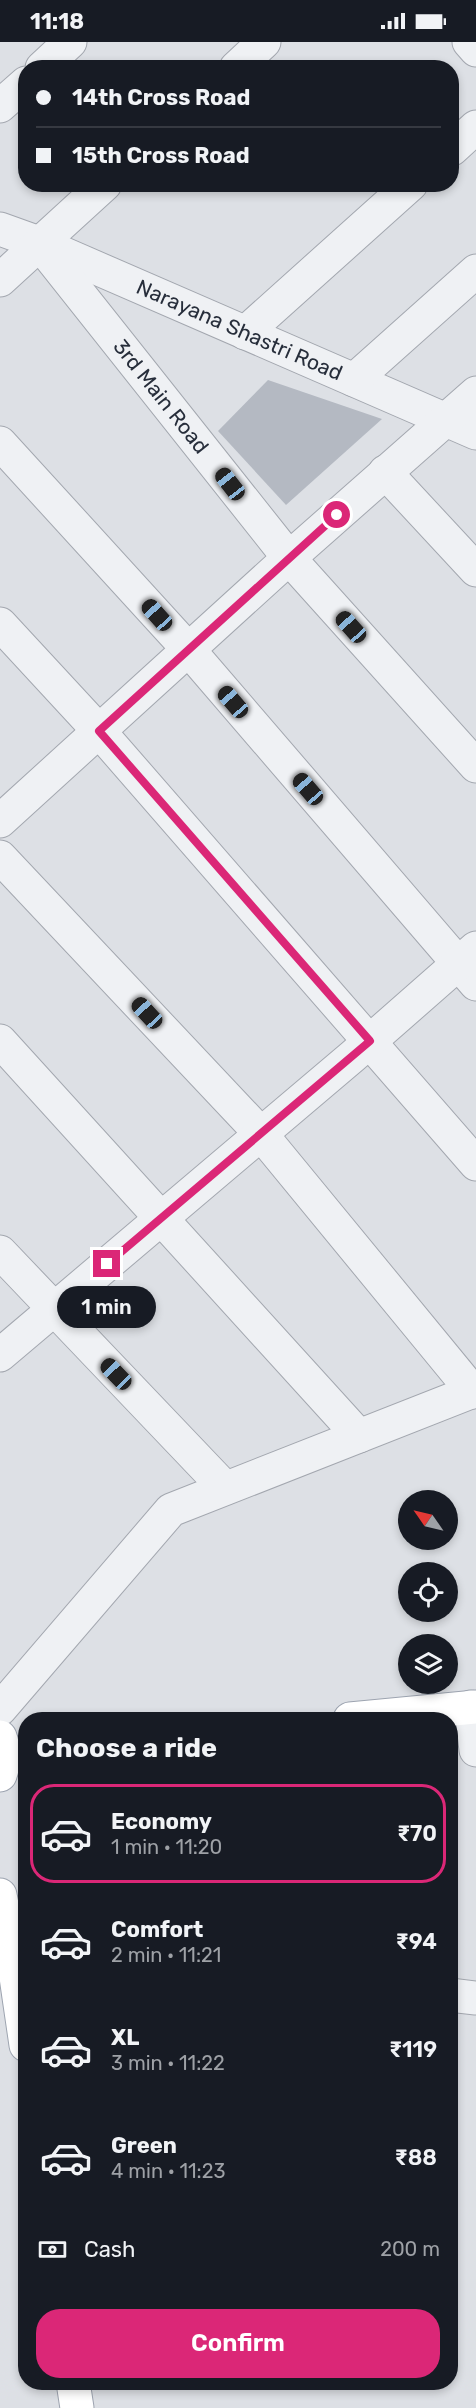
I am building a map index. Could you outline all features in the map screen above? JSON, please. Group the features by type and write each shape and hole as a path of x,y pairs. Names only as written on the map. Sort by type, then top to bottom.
{"main road":[{"path":"422,1712 473,1707"},
{"path":"0,1895 18,1990"}],"street":[{"path":"51,60 70,42"},
{"path":"245,60 264,42"},
{"path":"469,42 476,50"},
{"path":"0,106 18,89"},
{"path":"459,143 476,127"},
{"path":"0,280 96,192"},
{"path":"244,333 402,192"},
{"name":"Narayana Shastri Road","path":"0,229 39,243 476,432"},
{"name":"3rd Main Road","path":"39,243 289,558 476,766"},
{"path":"354,380 476,271"},
{"path":"0,821 289,558 476,393"},
{"path":"0,443 188,649 470,965 370,1041 0,1354"},
{"path":"385,472 476,570"},
{"path":"0,624 99,731 476,1164"},
{"path":"0,857 261,1134 475,1391 171,1510 0,1709"},
{"path":"0,1041 359,1436"},
{"path":"0,1252 225,1488"},
{"path":"473,1707 476,1750"},
{"path":"458,1996 476,1998"}],"building":[{"path":"268,380 382,419 286,505 218,431"}],"route":[{"path":"107,1264 370,1041 99,731 337,515"}]}
